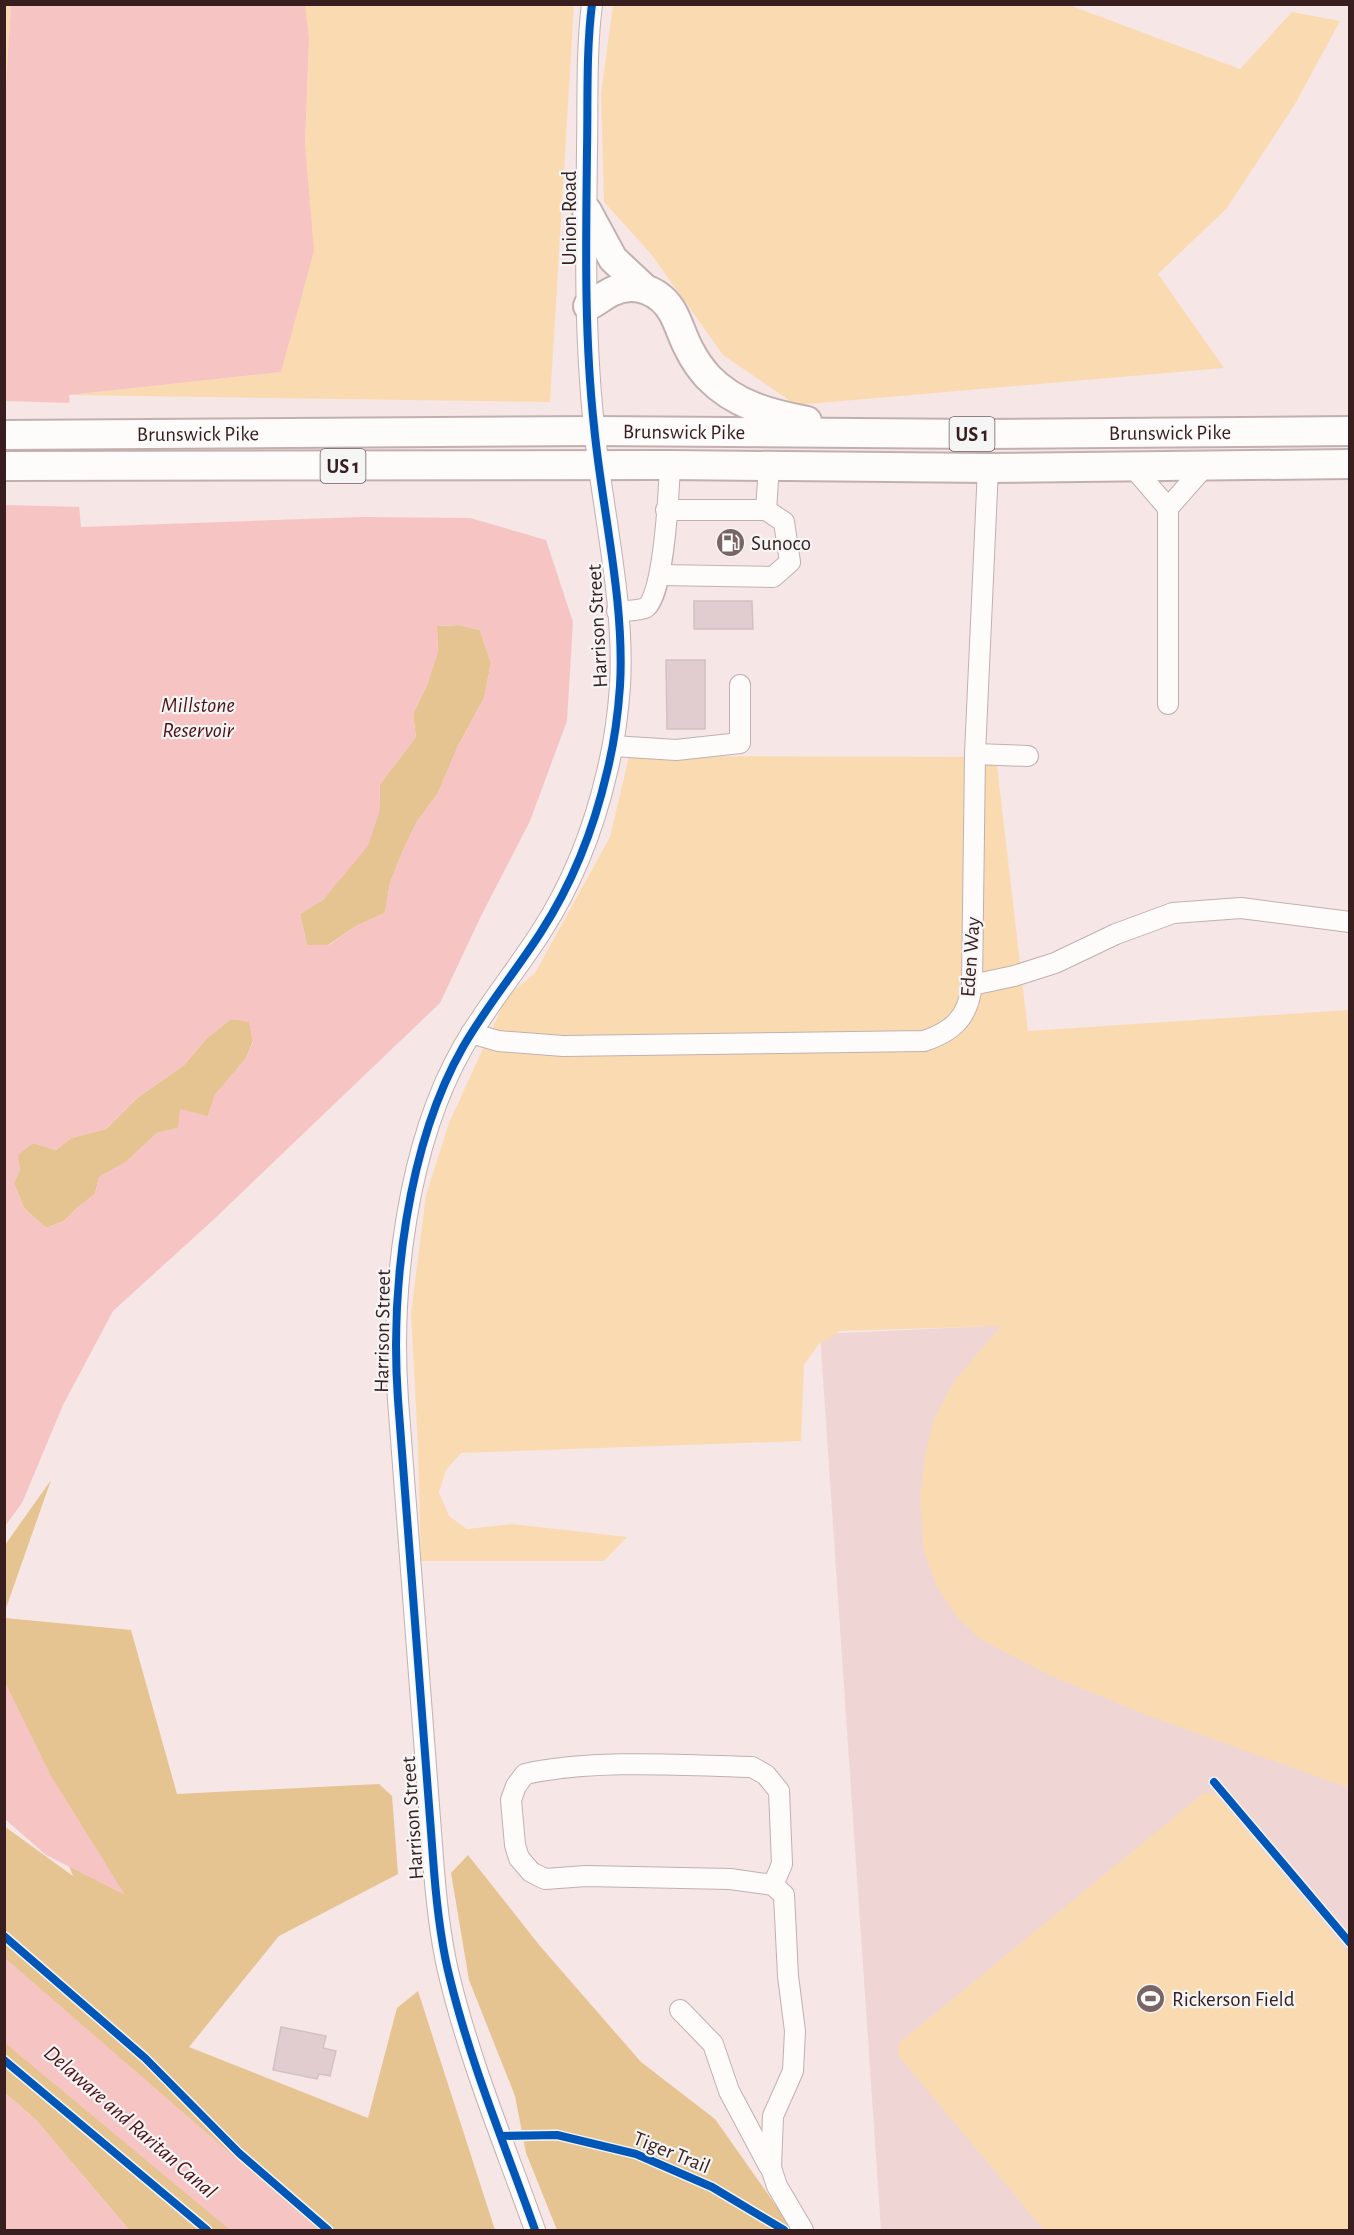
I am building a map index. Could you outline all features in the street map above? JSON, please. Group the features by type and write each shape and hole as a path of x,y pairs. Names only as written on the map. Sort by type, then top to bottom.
{"highway":[{"path":"586,211 613,260 644,288 653,292 668,305 690,353 720,388 733,397 778,415 868,433"},
{"path":"588,306 612,291 627,287 644,288"},
{"name":"Brunswick Pike","path":"11,435 594,431 992,434 1350,431"},
{"name":"Brunswick Pike","path":"18,466 669,465 988,468 1350,464"}],"street":[{"name":"Union Road","path":"592,4 588,53 586,211 588,367 594,431"},
{"name":"Harrison Street","path":"535,2230 465,2028 450,1979 440,1929 396,1365 398,1291 411,1198 432,1119 451,1071 471,1033 543,929 571,876 593,824 613,746 620,685 617,611 594,431"},
{"path":"617,611 645,608 656,594 660,575 669,465"},
{"path":"1168,508 1206,465"},
{"path":"766,510 769,466"},
{"path":"1132,466 1168,508 1168,704"},
{"name":"Eden Way","path":"471,1033 507,1042 563,1046 924,1041 940,1035 958,1021 970,1000 972,985 975,754 988,468"},
{"path":"660,575 773,577 790,562 784,522 766,510 666,510"},
{"path":"613,746 676,750 741,744 740,685"},
{"path":"975,754 1028,756"},
{"path":"972,985 1014,976 1055,963 1116,934 1173,913 1241,908 1350,922"},
{"path":"771,2168 773,2116 793,2071 795,2031 788,1976 784,1895 773,1886 730,1879 586,1876 545,1879 531,1872 519,1858 515,1845 512,1800 516,1786 525,1774 549,1769 622,1766 752,1767 766,1775 779,1791 783,1864 773,1886"},
{"path":"680,2010 713,2044 729,2091 771,2168 777,2186 803,2230"}],"path":[{"path":"4,1936 145,2058 239,2152 328,2230"}],"shaded area":[{"path":"5,5 11,5 5,116"},
{"path":"305,5 574,5 550,402 69,395 281,372 305,145 309,38"},
{"path":"613,5 1069,5 1240,69 1292,12 1340,21 1295,104 1227,208 1158,274 1224,368 796,405 723,355 651,254 604,202 601,94"},
{"path":"459,625 480,630 491,663 484,698 458,746 438,793 416,823 401,855 390,883 385,913 356,926 328,945 307,945 300,914 324,899 379,813 380,784 416,737 413,714 427,685 438,651 437,626"},
{"path":"629,756 996,757 1028,1031 1349,1010 1349,1788 1149,1716 1047,1674 980,1639 958,1618 938,1588 924,1552 920,1497 925,1457 933,1421 955,1380 1001,1326 840,1331 819,1344 804,1365 801,1441 461,1453 446,1470 439,1492 449,1516 467,1529 512,1524 627,1537 604,1561 421,1561 411,1314 426,1195 449,1123 507,996 535,973 610,837"},
{"path":"231,1019 249,1021 253,1041 246,1058 215,1095 208,1116 178,1128 157,1133 126,1162 99,1177 95,1194 64,1221 46,1228 24,1208 14,1183 20,1169 17,1155 33,1143 56,1150 71,1138 106,1129 136,1099 184,1065 206,1039"},
{"path":"1349,1309 1349,2230 881,2230 820,1334"},
{"path":"51,1480 5,1611 5,1545"},
{"path":"5,1618 131,1630 177,1794 379,1784 392,1796 398,1874 279,1936 189,2047 368,2118 397,2008 418,1991 495,2230 129,2230 36,2120 5,2093 4,1826 73,1876 5,1702"},
{"name":"Rickerson Field","path":"1204,1793 1216,1794 1349,1954 1349,2230 1044,2230 898,2055 899,2043"},
{"path":"468,1855 540,1946 641,2062 715,2119 777,2207 797,2230 557,2230 526,2153 515,2096 469,1980 451,1873"}],"water":[{"name":"Millstone Reservoir","path":"11,5 305,5 309,38 305,145 314,251 281,372 69,395 81,527 361,517 470,518 546,540 573,622 567,721 530,821 482,914 440,1003 212,1221 113,1311 63,1405 22,1503 5,1526 4,116","holes":["459,625 480,630 491,663 484,698 458,746 438,793 416,823 401,855 390,883 385,913 356,926 329,945 307,945 300,914 324,899 368,846 379,813 380,784 416,737 413,714 427,685 438,651 437,626","231,1019 249,1022 253,1042 246,1058 215,1095 208,1116 180,1109 178,1128 157,1133 126,1162 99,1177 95,1194 64,1221 46,1228 24,1208 14,1183 20,1169 18,1155 33,1143 56,1150 71,1138 106,1129 136,1099 184,1065 206,1039"]},
{"path":"5,1682 50,1774 125,1895 46,1855 5,1819"},
{"name":"Delaware and Raritan Canal","path":"4,1958 319,2230 230,2230 5,2043"},
{"path":"5,2093 36,2120 129,2230 5,2230"}],"pier":[{"path":"5,401 73,403 83,507 5,505"}],"building":[{"path":"694,601 752,601 753,629 694,629"},
{"path":"666,660 705,660 705,729 667,729"},
{"path":"281,2027 326,2036 323,2048 336,2051 330,2076 319,2074 317,2079 273,2070"}],"cycle path":[{"path":"535,2230 468,2043 444,1953 434,1871 398,1400 397,1312 406,1219 428,1128 444,1086 463,1047 491,1003 522,961 563,895 596,814 615,729 620,686 619,621 594,426 587,322 588,77 592,4"},
{"path":"1214,1782 1350,1943"},
{"path":"4,1936 145,2058 239,2153 328,2230"},
{"path":"4,2060 207,2230"},
{"name":"Tiger Trail","path":"501,2136 557,2135 636,2154 712,2187 784,2230"}],"place":[{"name":"Sunoco","path":"730,543"},
{"name":"Rickerson Field","path":"1151,1999"}]}
